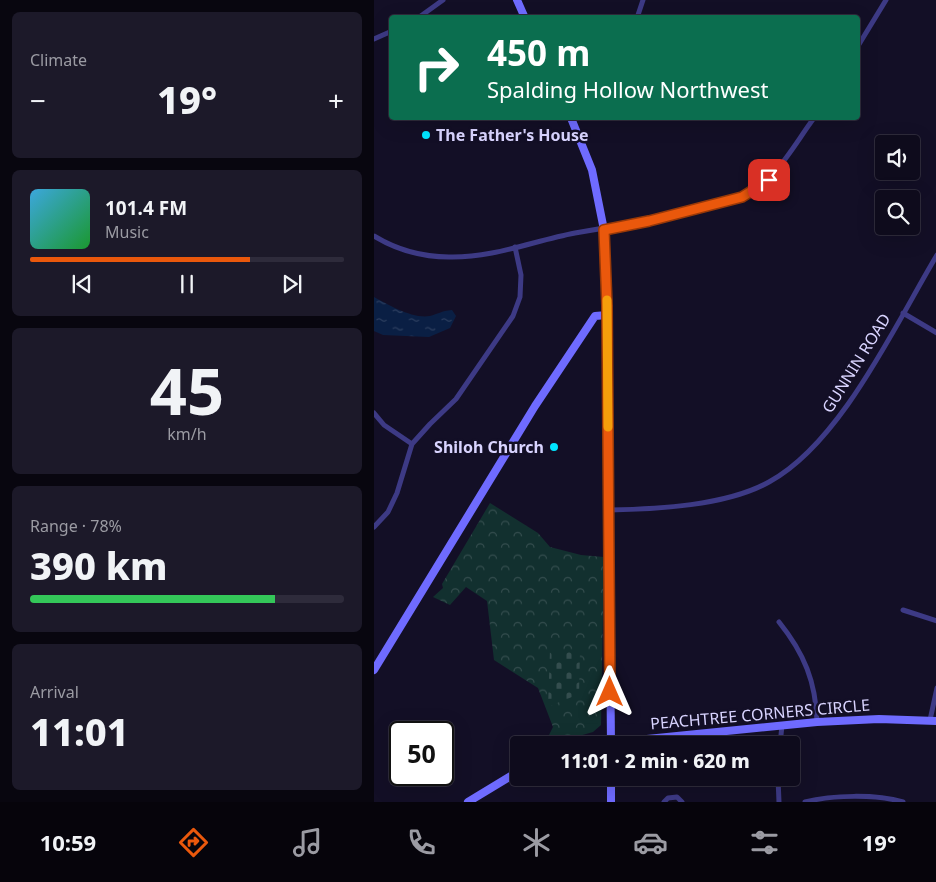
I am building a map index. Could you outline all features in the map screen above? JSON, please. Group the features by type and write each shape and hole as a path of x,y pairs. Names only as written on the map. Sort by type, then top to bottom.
{"street":[{"path":"422,15 443,0"},
{"path":"517,0 524,15"},
{"path":"639,15 643,0"},
{"path":"860,43 886,0"},
{"path":"374,39 389,32"},
{"path":"572,120 592,170 604,230 607,315 611,736"},
{"path":"374,236 404,250 436,257 471,257 575,234 649,221 742,197 769,180 813,120"},
{"path":"374,527 388,512 397,493 412,444 456,399 513,316 520,297 521,275 515,247"},
{"name":"GUNNIN ROAD","path":"609,510 680,505 739,494 770,482 807,454 842,414 936,255"},
{"path":"903,313 936,333"},
{"path":"374,670 535,406 594,316 607,315"},
{"path":"374,413 384,425 412,444"},
{"path":"903,610 936,621"},
{"path":"779,622 792,638 809,672 816,695 817,722"},
{"path":"933,720 936,688"},
{"name":"PEACHTREE CORNERS CIRCLE","path":"678,736 782,725 879,718 933,720"},
{"path":"781,736 782,725"},
{"path":"468,802 510,776"},
{"path":"611,786 611,802"},
{"path":"778,786 779,802"},
{"path":"664,802 668,798 677,797 682,802"},
{"path":"805,802 836,798 891,798 903,802"}],"green space":[{"path":"490,503 538,533 550,547 581,555 604,557 601,725 593,732 579,736 548,736 553,727 538,688 494,660 487,601 466,587 450,605 433,597 443,588 442,584"},
{"path":"550,650 580,651 579,694 548,707"}],"water":[{"path":"374,297 401,311 416,315 430,316 452,310 456,316 450,328 429,337 383,335 374,331"}],"slow traffic":[{"path":"607,300 608,427"}],"place":[{"name":"The Father's House","path":"426,135"},
{"name":"Shiloh Church","path":"554,447"}],"route":[{"path":"610,692 607,306 604,230 649,221 742,197 769,180"}]}
